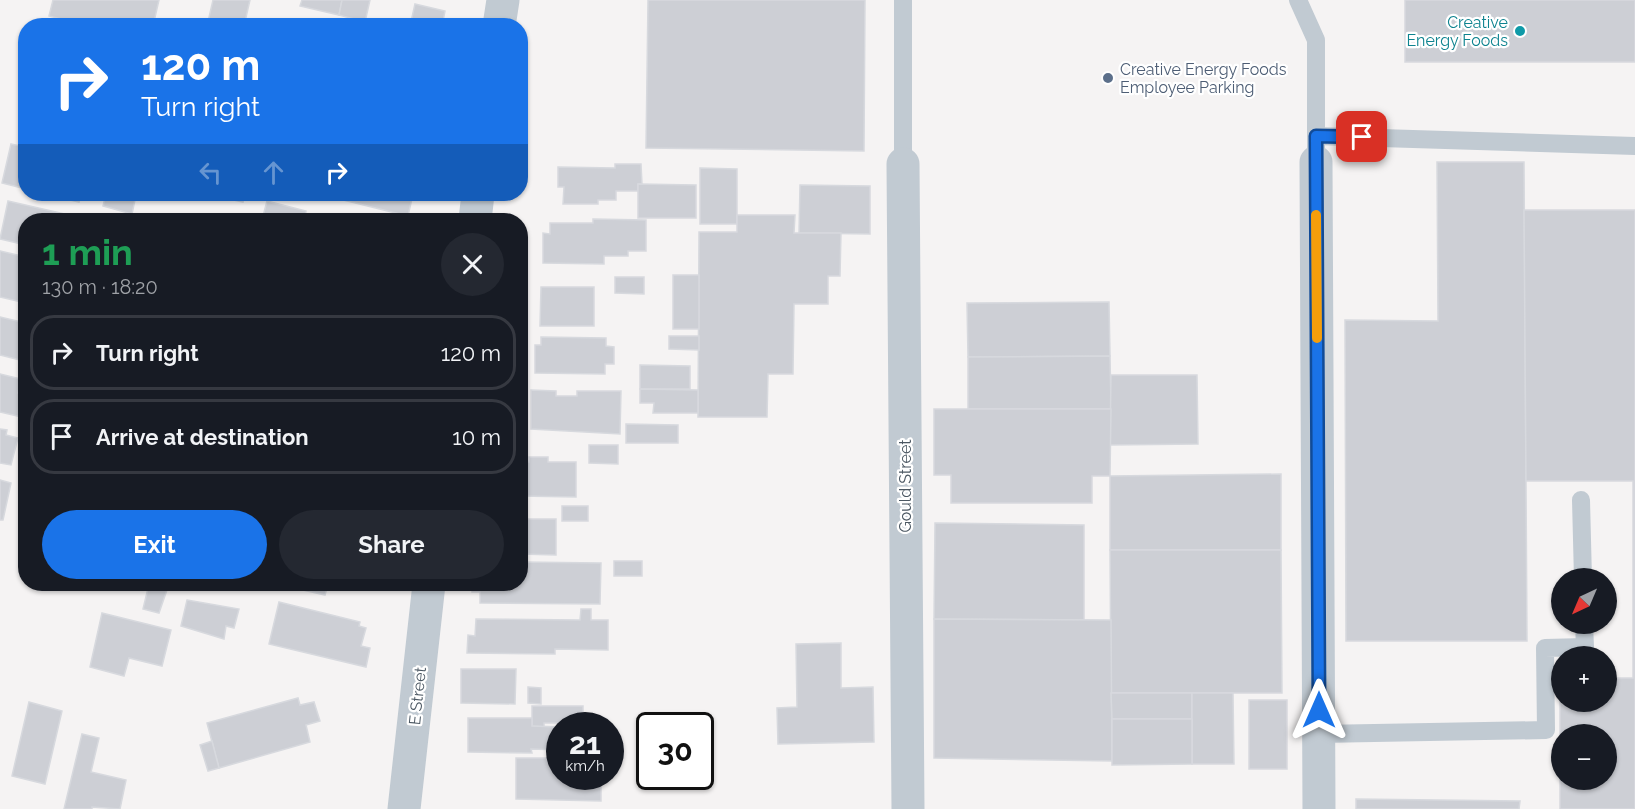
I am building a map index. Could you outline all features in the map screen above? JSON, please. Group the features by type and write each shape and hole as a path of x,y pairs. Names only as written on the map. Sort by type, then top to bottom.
{"street":[{"path":"500,18 503,0"},
{"path":"1316,149 1319,809"},
{"name":"Gould Street","path":"903,164 908,809"},
{"name":"E Street","path":"404,809 428,591"}],"lane":[{"path":"903,0 903,164"},
{"path":"1298,0 1316,40 1316,149 1635,146"},
{"path":"1581,500 1583,568"},
{"path":"1319,734 1546,730 1545,648 1585,647 1584,634"}],"building":[{"path":"53,0 159,0 155,18 57,18 49,16"},
{"path":"213,0 250,0 246,18 209,18"},
{"path":"302,0 342,0 339,15 300,6"},
{"path":"342,0 370,0 366,18 339,15"},
{"path":"648,0 865,0 864,151 646,148"},
{"name":"Creative Energy Foods","path":"1405,0 1635,0 1635,62 1405,62"},
{"path":"415,4 445,11 444,18 412,18"},
{"path":"11,144 18,145 18,187 2,183"},
{"path":"1437,162 1524,162 1527,641 1346,641 1345,320 1438,321"},
{"path":"615,164 641,164 642,184 638,184 638,191 616,191 616,200 598,200 598,204 563,204 564,187 558,187 558,167 615,168"},
{"path":"700,168 737,169 737,224 700,224"},
{"path":"638,184 696,185 696,218 638,218"},
{"path":"800,185 870,186 870,234 799,233"},
{"path":"8,201 61,213 18,213 18,243 0,239"},
{"path":"104,201 135,201 132,213 103,206"},
{"path":"267,201 306,211 306,213 264,213"},
{"path":"347,201 411,201 409,213 396,213"},
{"path":"1524,210 1635,210 1635,809 1560,809 1560,790 1617,790 1617,724 1560,724 1560,712 1617,712 1617,678 1633,678 1633,481 1526,481"},
{"path":"737,215 795,215 794,233 841,233 840,276 828,276 828,304 794,304 793,374 768,374 767,417 698,417 699,232 737,232"},
{"path":"593,219 646,220 646,251 628,251 628,256 604,256 604,264 543,263 543,233 550,234 550,223 593,223"},
{"path":"0,251 18,255 18,301 0,297"},
{"path":"673,275 699,275 699,329 673,329"},
{"path":"615,277 644,277 644,294 615,293"},
{"path":"541,287 594,287 594,326 540,326"},
{"path":"1109,302 1110,356 968,357 967,303"},
{"path":"0,317 18,321 18,360 0,355"},
{"path":"669,336 699,336 699,350 669,349"},
{"path":"541,337 606,338 606,346 614,347 614,364 605,364 605,374 535,373 535,345 541,345"},
{"path":"1110,356 1111,409 968,409 968,357"},
{"path":"640,365 690,366 690,389 640,389"},
{"path":"0,374 18,378 18,416 0,412"},
{"path":"1111,375 1197,375 1198,444 1110,445"},
{"path":"640,389 698,390 698,413 653,413 654,403 640,403"},
{"path":"531,390 556,391 556,396 577,396 577,391 621,391 620,434 531,429"},
{"path":"934,409 1111,409 1110,476 1092,476 1092,503 951,503 951,475 934,475"},
{"path":"626,424 678,425 678,443 626,443"},
{"path":"0,429 7,430 6,435 18,438 11,465 0,463"},
{"path":"589,445 618,445 618,464 589,463"},
{"path":"529,457 548,457 548,462 576,462 576,497 528,496"},
{"path":"1281,474 1281,550 1110,550 1110,476"},
{"path":"0,480 11,483 3,520 0,520"},
{"path":"562,506 588,506 588,521 562,521"},
{"path":"528,519 556,519 556,555 528,554"},
{"path":"935,523 1084,525 1084,620 934,619"},
{"path":"1110,550 1281,550 1282,693 1111,693"},
{"path":"614,561 642,561 642,576 614,576"},
{"path":"528,562 601,563 600,604 480,603 480,592 472,592 528,591"},
{"path":"147,591 167,591 159,613 143,609"},
{"path":"308,591 326,591 325,595"},
{"path":"187,600 239,609 234,628 226,626 224,639 181,626"},
{"path":"279,602 360,622 359,626 366,628 361,646 370,648 366,667 269,644"},
{"path":"581,609 591,609 591,620 608,620 608,650 555,649 555,654 467,653 468,635 475,636 476,619 580,620"},
{"path":"102,613 171,630 162,666 129,658 124,676 90,667"},
{"path":"934,619 1111,620 1112,761 934,758"},
{"path":"841,643 841,688 873,687 874,742 778,744 777,708 797,707 796,644"},
{"path":"461,669 516,669 515,704 461,703"},
{"path":"528,687 541,688 541,704 528,703"},
{"path":"1111,693 1192,693 1192,719 1112,719"},
{"path":"1192,693 1233,693 1234,764 1192,764"},
{"path":"298,698 300,705 314,702 320,721 306,725 310,742 219,768 207,723"},
{"path":"1249,700 1287,700 1287,769 1249,769"},
{"path":"29,702 62,711 45,784 12,776"},
{"path":"532,706 583,706 583,712 546,712 544,727 532,726"},
{"path":"468,718 532,718 532,726 546,726 546,750 531,749 532,753 468,752"},
{"path":"1112,719 1192,719 1192,764 1112,765"},
{"path":"82,734 99,738 91,772 126,780 120,809 92,807 92,809 64,809"},
{"path":"212,741 219,768 208,771 200,745"},
{"path":"516,758 546,758 546,790 601,790 601,801 516,799"},
{"path":"1356,799 1520,801 1519,809 1356,809"}],"slow traffic":[{"path":"1316,215 1317,338"}],"place":[{"name":"Creative Energy Foods","path":"1520,31"},
{"name":"Creative Energy Foods Employee Parking","path":"1108,78"}],"route":[{"path":"1319,710 1316,136 1362,137"}]}
